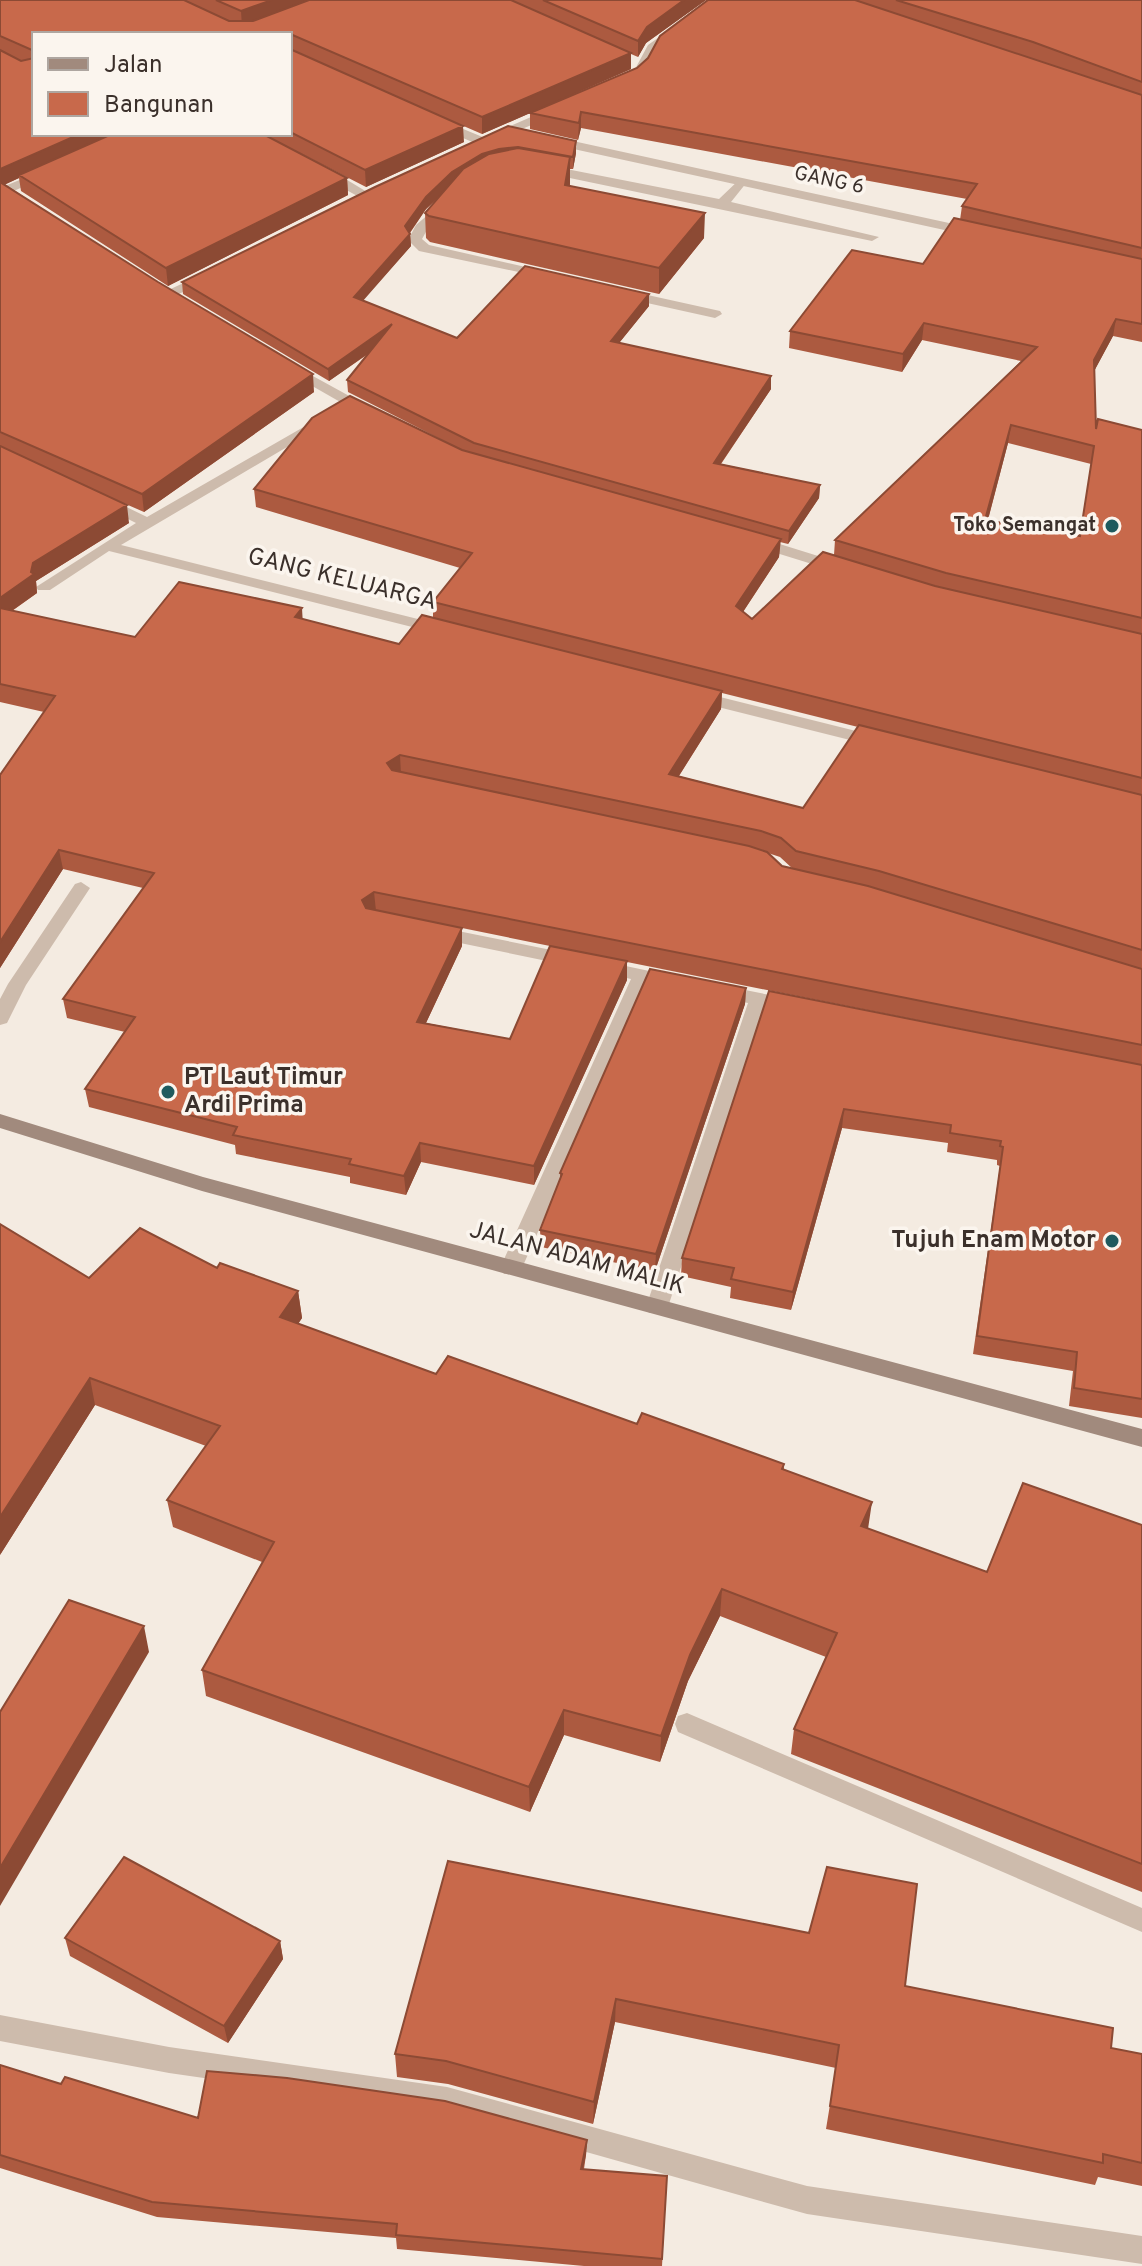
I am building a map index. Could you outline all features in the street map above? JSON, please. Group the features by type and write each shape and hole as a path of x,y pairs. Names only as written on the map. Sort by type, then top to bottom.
{"street":[{"path":"617,85 639,73 652,48 718,0"},
{"path":"629,61 643,67"},
{"path":"467,147 562,108"},
{"path":"424,117 481,141"},
{"name":"GANG 6","path":"507,131 988,236"},
{"path":"306,163 360,198 381,188"},
{"path":"529,166 872,237"},
{"path":"8,195 59,168"},
{"path":"722,204 741,182"},
{"path":"450,199 421,228 415,240 424,248 562,279"},
{"path":"167,293 221,270"},
{"path":"608,290 715,314"},
{"path":"272,356 377,417"},
{"path":"44,587 107,546 351,404"},
{"path":"81,491 148,523"},
{"path":"747,539 850,571"},
{"name":"GANG KELUARGA","path":"107,546 461,634"},
{"path":"683,692 895,747"},
{"path":"0,1018 17,984 81,888"},
{"path":"420,929 803,1008"},
{"path":"511,1268 642,975"},
{"path":"657,1307 759,999"},
{"name":"JALAN ADAM MALIK","path":"0,1121 202,1184 1142,1438"},
{"path":"687,1724 1142,1920"},
{"path":"0,2028 169,2060 447,2100 807,2200 1142,2250"}],"building":[{"path":"0,0 184,0 229,21 253,21 309,0 511,0 631,53 482,117 292,35 292,32 32,32 32,50 0,36"},
{"path":"216,0 272,0 241,11"},
{"path":"543,0 684,0 647,27 638,41"},
{"path":"708,0 855,0 1142,95 1142,248 962,206 977,184 581,112 579,123 530,113 637,68 648,58 660,36"},
{"path":"896,0 1142,0 1142,82 1033,42"},
{"path":"0,50 21,61 32,58 32,136 75,136 0,169"},
{"path":"292,50 463,126 365,170 292,133"},
{"path":"508,126 576,141 573,157 518,147 499,149 482,154 452,172 426,197 405,226 410,234 354,297 457,338 525,266 649,294 611,341 771,376 714,463 820,485 789,531 474,443 347,380 392,324 328,369 182,282"},
{"path":"107,136 267,136 347,178 166,268 19,175"},
{"path":"518,148 570,157 565,185 705,213 659,268 425,213 463,169 489,154"},
{"path":"0,182 158,282 313,374 142,494 0,432"},
{"path":"954,218 1142,259 1142,324 1116,319 1094,360 1096,429 1098,419 1142,430 1142,618 946,573 835,540 1037,347 924,323 903,354 790,331 852,250 923,264","holes":["1011,425 1094,446 1080,536 985,520"]},
{"path":"350,396 462,450 781,539 736,606 752,619 823,552 935,586 1142,634 1142,778 433,602 472,553 254,489 312,418"},
{"path":"0,446 127,505 33,563 31,572 34,574 0,598"},
{"path":"179,582 302,608 295,617 399,644 422,615 722,691 669,774 803,808 859,725 1142,795 1142,950 879,871 796,851 781,838 761,831 400,755 387,763 392,770 749,846 767,852 782,866 868,886 1142,969 1142,1045 374,892 362,900 366,908 462,928 417,1022 510,1039 550,946 627,961 534,1166 420,1143 404,1176 349,1164 351,1159 233,1135 237,1127 85,1089 135,1017 63,999 154,873 59,850 0,942 0,775 55,696 0,684 0,608 135,637"},
{"path":"650,969 746,988 656,1254 540,1230 560,1173"},
{"path":"769,991 1142,1065 1142,1399 1074,1388 1077,1352 977,1336 1003,1147 1000,1146 1001,1141 950,1133 951,1125 844,1109 793,1292 731,1279 734,1268 682,1258"},
{"path":"0,1224 89,1278 140,1228 217,1268 220,1263 298,1291 280,1317 436,1374 448,1356 637,1424 642,1413 784,1464 782,1469 872,1502 861,1526 987,1572 1023,1483 1142,1525 1142,1864 794,1729 837,1633 722,1589 690,1655 661,1736 564,1710 529,1787 202,1670 274,1542 167,1500 220,1426 90,1378 0,1517"},
{"path":"69,1600 144,1626 0,1868 0,1712"},
{"path":"124,1857 280,1941 224,2026 65,1938"},
{"path":"448,1861 809,1933 827,1867 917,1884 905,1986 1113,2028 1111,2048 1142,2054 1142,2163 1103,2154 1103,2163 830,2106 839,2045 616,1999 594,2102 446,2061 395,2054"},
{"path":"0,2065 61,2084 65,2077 198,2118 207,2071 287,2078 445,2101 587,2140 581,2169 667,2176 662,2259 396,2235 397,2224 152,2202 0,2155"}],"place":[{"name":"Toko Semangat","path":"1112,526"},
{"name":"PT Laut Timur Ardi Prima","path":"168,1092"},
{"name":"Tujuh Enam Motor","path":"1112,1241"}]}
